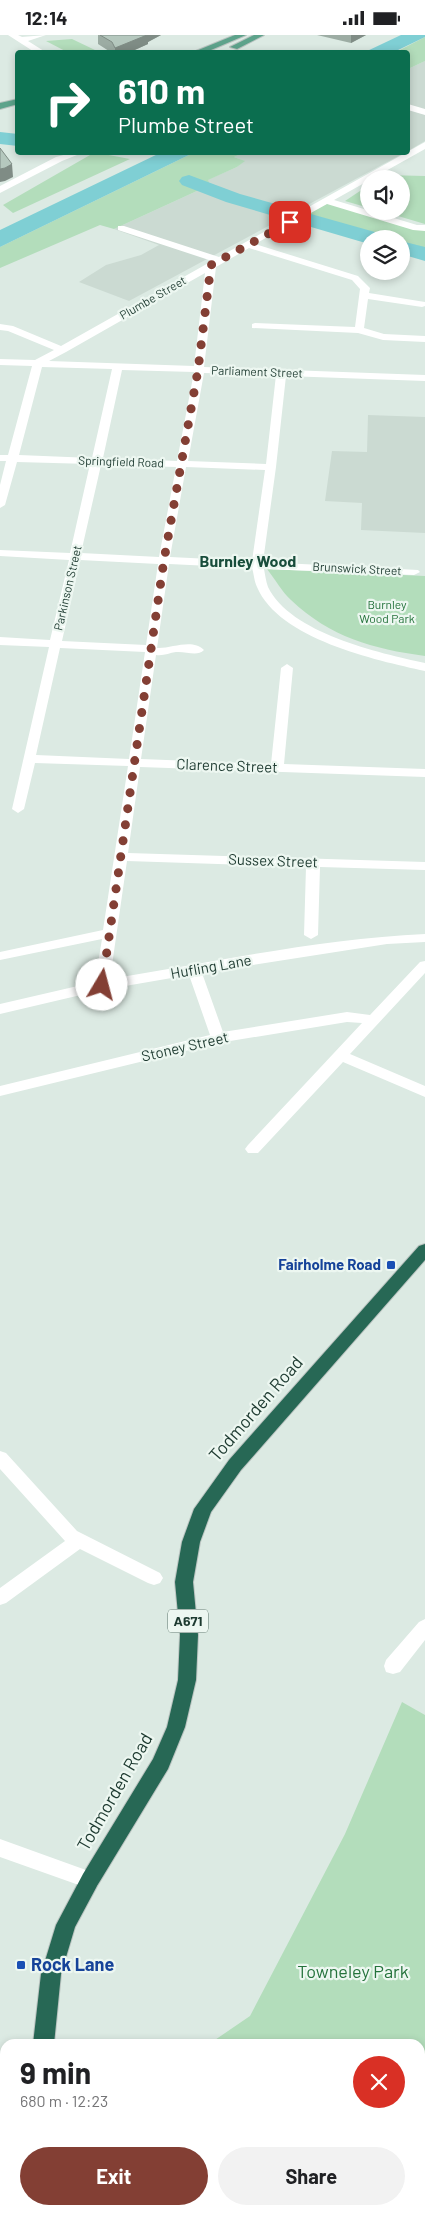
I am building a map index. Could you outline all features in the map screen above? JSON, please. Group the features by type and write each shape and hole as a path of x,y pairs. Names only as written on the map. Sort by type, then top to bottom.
{"highway":[{"name":"Todmorden Road","path":"44,2039 51,1973 66,1925 90,1880 161,1763 176,1727 187,1681 189,1635 184,1582 191,1542 203,1509 236,1465 425,1250"}],"main road":[{"path":"203,50 242,35"},
{"path":"227,50 260,35"},
{"path":"0,105 15,102"},
{"path":"0,111 15,108"}],"street":[{"path":"12,35 38,50"},
{"path":"20,39 42,35"},
{"path":"410,108 425,112"},
{"name":"Plumbe Street","path":"410,154 425,145"},
{"path":"0,190 59,159 72,155"},
{"name":"Plumbe Street","path":"38,363 408,155"},
{"path":"327,201 416,228 425,228"},
{"path":"102,985 164,560 182,465 215,263 121,228"},
{"path":"248,245 359,276 365,288 358,330"},
{"path":"364,295 422,304"},
{"path":"255,326 358,330 383,337 425,339"},
{"path":"0,327 10,328 62,350"},
{"name":"Parliament Street","path":"0,362 425,378"},
{"path":"0,505 38,363"},
{"name":"Parkinson Street","path":"18,809 118,366"},
{"path":"281,373 271,467 257,565 258,577 277,607 304,628 329,640 378,657 425,667"},
{"name":"Springfield Road","path":"0,458 271,467"},
{"name":"Brunswick Street","path":"0,553 414,572"},
{"path":"0,641 164,652 175,648 198,650"},
{"path":"278,768 287,668"},
{"name":"Clarence Street","path":"29,759 425,773"},
{"name":"Sussex Street","path":"120,857 425,866"},
{"path":"311,935 313,862"},
{"path":"0,956 109,933"},
{"name":"Hufling Lane","path":"0,1009 102,985 194,969 293,953 387,940 425,937"},
{"path":"253,1149 425,965"},
{"path":"194,969 218,1038"},
{"name":"Stoney Street","path":"0,1091 218,1038 347,1017 373,1020"},
{"path":"339,1055 425,1092"},
{"path":"0,1457 71,1536 154,1578"},
{"path":"0,1598 79,1540"},
{"path":"393,1666 425,1627"},
{"path":"0,1848 90,1880"}],"shaded area":[{"path":"425,61 425,141 410,150 410,68"},
{"path":"238,155 400,155 372,170 360,170 360,177 129,301 79,282 106,265 141,255 159,245 114,229 210,185 207,180 237,167 244,161 234,157"},
{"path":"368,415 425,417 425,533 361,530 362,503 325,501 332,451 367,452"}],"green space":[{"path":"425,37 425,61 410,68 410,50 400,50"},
{"path":"72,39 95,50 63,50 46,41"},
{"path":"90,155 109,155 130,159 13,213 3,205"},
{"path":"189,155 238,155 234,157 245,161 237,167 208,180 210,185 114,229 100,225 0,268 0,247"},
{"path":"410,176 425,176 425,224 410,220"},
{"path":"360,191 360,205 345,201"},
{"path":"328,203 360,212 360,220 391,220 425,229 425,250 410,246 410,230 360,231 305,215"},
{"name":"Burnley Wood Park","path":"267,569 425,576 425,656 370,645 337,632 306,613 291,600"},
{"name":"Towneley Park","path":"402,1702 425,1715 425,2039 216,2039 250,2016 345,1834"}],"water":[{"path":"401,35 425,35 425,37 398,50 369,50"},
{"path":"156,155 189,155 0,247 0,230"}],"building":[{"path":"100,35 147,35 115,48 112,42"},
{"path":"0,148 12,164 0,169"}],"waterway":[{"path":"0,138 15,140"},
{"path":"189,181 233,198 360,235"},
{"path":"410,250 425,254"}],"place":[{"name":"Fairholme Road","path":"391,1265"},
{"name":"Rock Lane","path":"21,1965"}],"district":[{"name":"Burnley Wood","path":"248,561"}],"route":[{"path":"102,985 164,560 198,370 211,265 290,222"}]}
